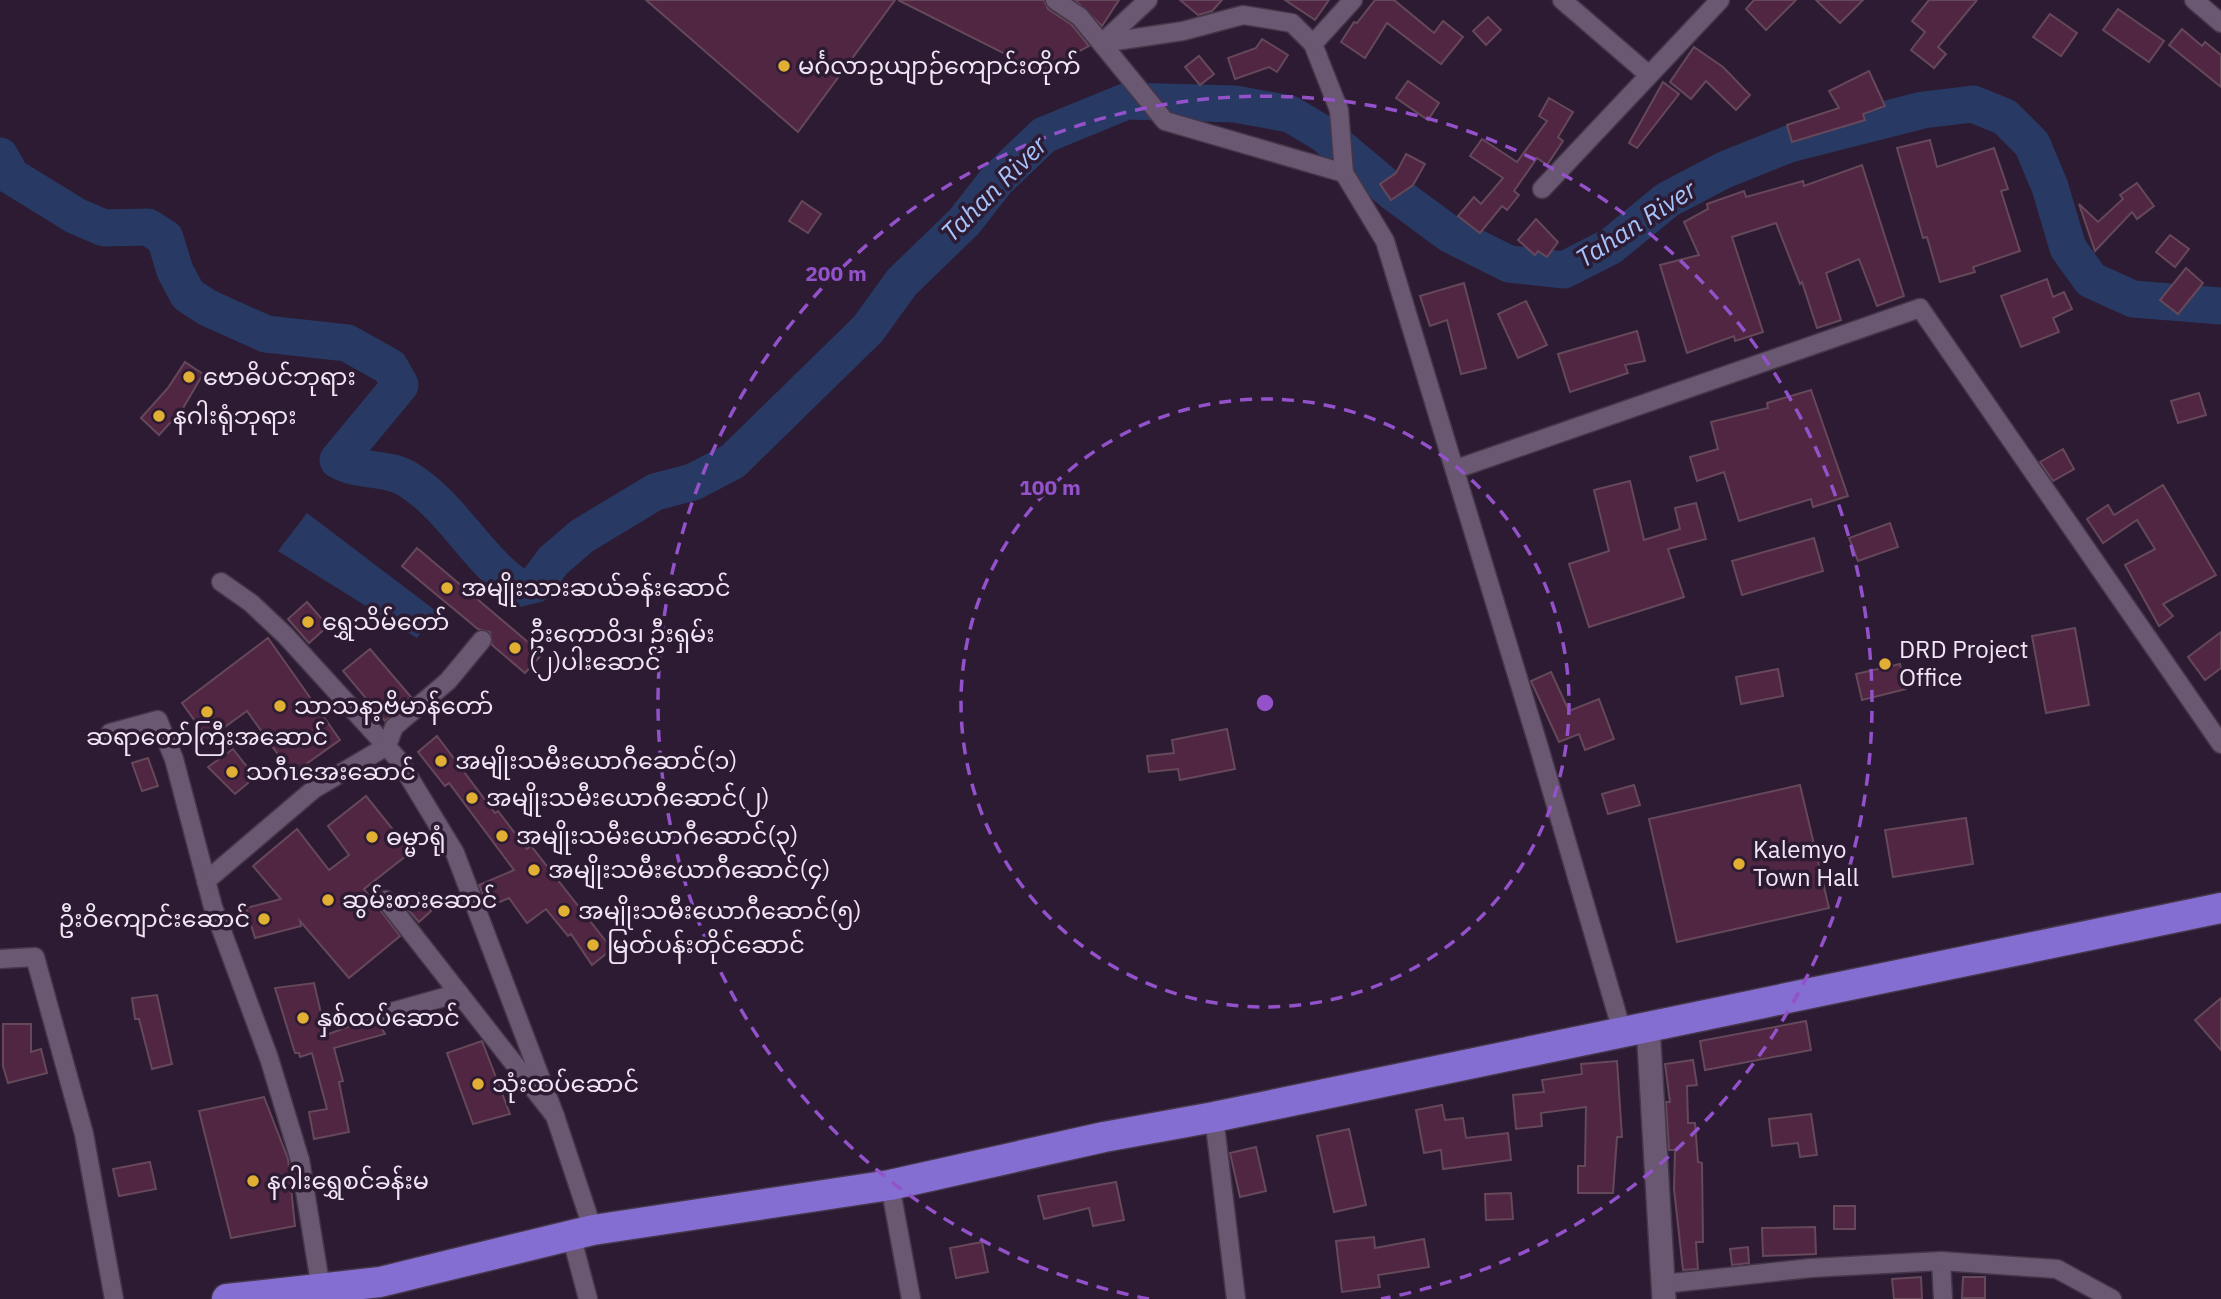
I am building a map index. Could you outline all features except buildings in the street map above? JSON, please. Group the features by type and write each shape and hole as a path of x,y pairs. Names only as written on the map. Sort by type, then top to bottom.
{"highway":[{"path":"227,1299 380,1282 582,1233 890,1185 1104,1137 1214,1117 2221,908"}],"street":[{"path":"1055,0 1080,17 1165,121 1344,173"},
{"path":"1102,43 1148,0"},
{"path":"1313,44 1353,0"},
{"path":"1562,0 1649,75"},
{"path":"1542,189 1720,0"},
{"path":"2194,0 2221,23"},
{"path":"1102,43 1183,31 1243,15 1292,23 1313,44 1339,110 1344,173 1385,241 1634,1028 1663,1291 1811,1268 1941,1261 2057,1269 2112,1299"},
{"path":"1456,469 1920,308 2221,744"},
{"path":"220,582 251,603 285,635 398,758 455,853 555,1116 582,1233 587,1299"},
{"path":"206,881 314,789 387,746 394,727 448,681 482,640"},
{"path":"110,733 158,720 174,759 206,881 269,1058 300,1160 321,1289"},
{"path":"386,900 555,1116"},
{"path":"0,959 35,957 84,1135 114,1299"},
{"path":"388,1013 459,993"},
{"path":"1214,1117 1236,1299"},
{"path":"890,1185 911,1299"},
{"path":"1941,1261 1943,1299"}],"water":[{"path":"307,513 436,611 417,638 278,551"}],"waterway":[{"name":"Tahan River","path":"0,156 11,176 76,216 104,228 148,227 165,238 175,271 188,295 208,308 266,334 347,343 390,367 400,385 338,460 355,467 392,473 409,480 439,505 491,563 520,588 536,584 553,561 582,536 655,492 693,482 733,461 868,329 902,282 964,222 996,181 1044,135 1127,101 1235,104 1290,114 1325,135 1394,193 1451,235 1509,264 1564,270 1611,246 1667,200 1724,170 1789,144 1923,110 1973,104 2005,117 2032,144 2050,187 2068,248 2091,280 2133,299 2221,306"}],"place":[{"name":"မင်္ဂလာဥယျာဉ်ကျောင်းတိုက်","path":"784,66"},
{"name":"ဗောဓိပင်ဘုရား","path":"189,377"},
{"name":"နဂါးရုံဘုရား","path":"159,416"},
{"name":"အမျိုးသားဆယ်ခန်းဆောင်","path":"447,588"},
{"name":"ရွှေသိမ်တော်","path":"308,622"},
{"name":"ဦးကောဝိဒ၊ ဦးရှမ်း (၂)ပါးဆောင်","path":"515,648"},
{"name":"DRD Project Office","path":"1885,664"},
{"name":"သာသနာ့ဗိမာန်တော်","path":"280,706"},
{"name":"ဆရာတော်ကြီးအဆောင်","path":"207,712"},
{"name":"အမျိုးသမီးယောဂီဆောင်(၁)","path":"441,761"},
{"name":"သဂီၤအေးဆောင်","path":"232,772"},
{"name":"အမျိုးသမီးယောဂီဆောင်(၂)","path":"472,798"},
{"name":"အမျိုးသမီးယောဂီဆောင်(၃)","path":"502,836"},
{"name":"ဓမ္မာရုံ","path":"372,837"},
{"name":"Kalemyo Town Hall","path":"1739,864"},
{"name":"အမျိုးသမီးယောဂီဆောင်(၄)","path":"534,870"},
{"name":"ဆွမ်းစားဆောင်","path":"328,900"},
{"name":"အမျိုးသမီးယောဂီဆောင်(၅)","path":"564,911"},
{"name":"ဦးဝိကျောင်းဆောင်","path":"264,919"},
{"name":"မြတ်ပန်းတိုင်ဆောင်","path":"593,945"},
{"name":"နှစ်ထပ်ဆောင်","path":"303,1018"},
{"name":"သုံးထပ်ဆောင်","path":"478,1084"},
{"name":"နဂါးရွှေစင်ခန်းမ","path":"253,1181"}]}
